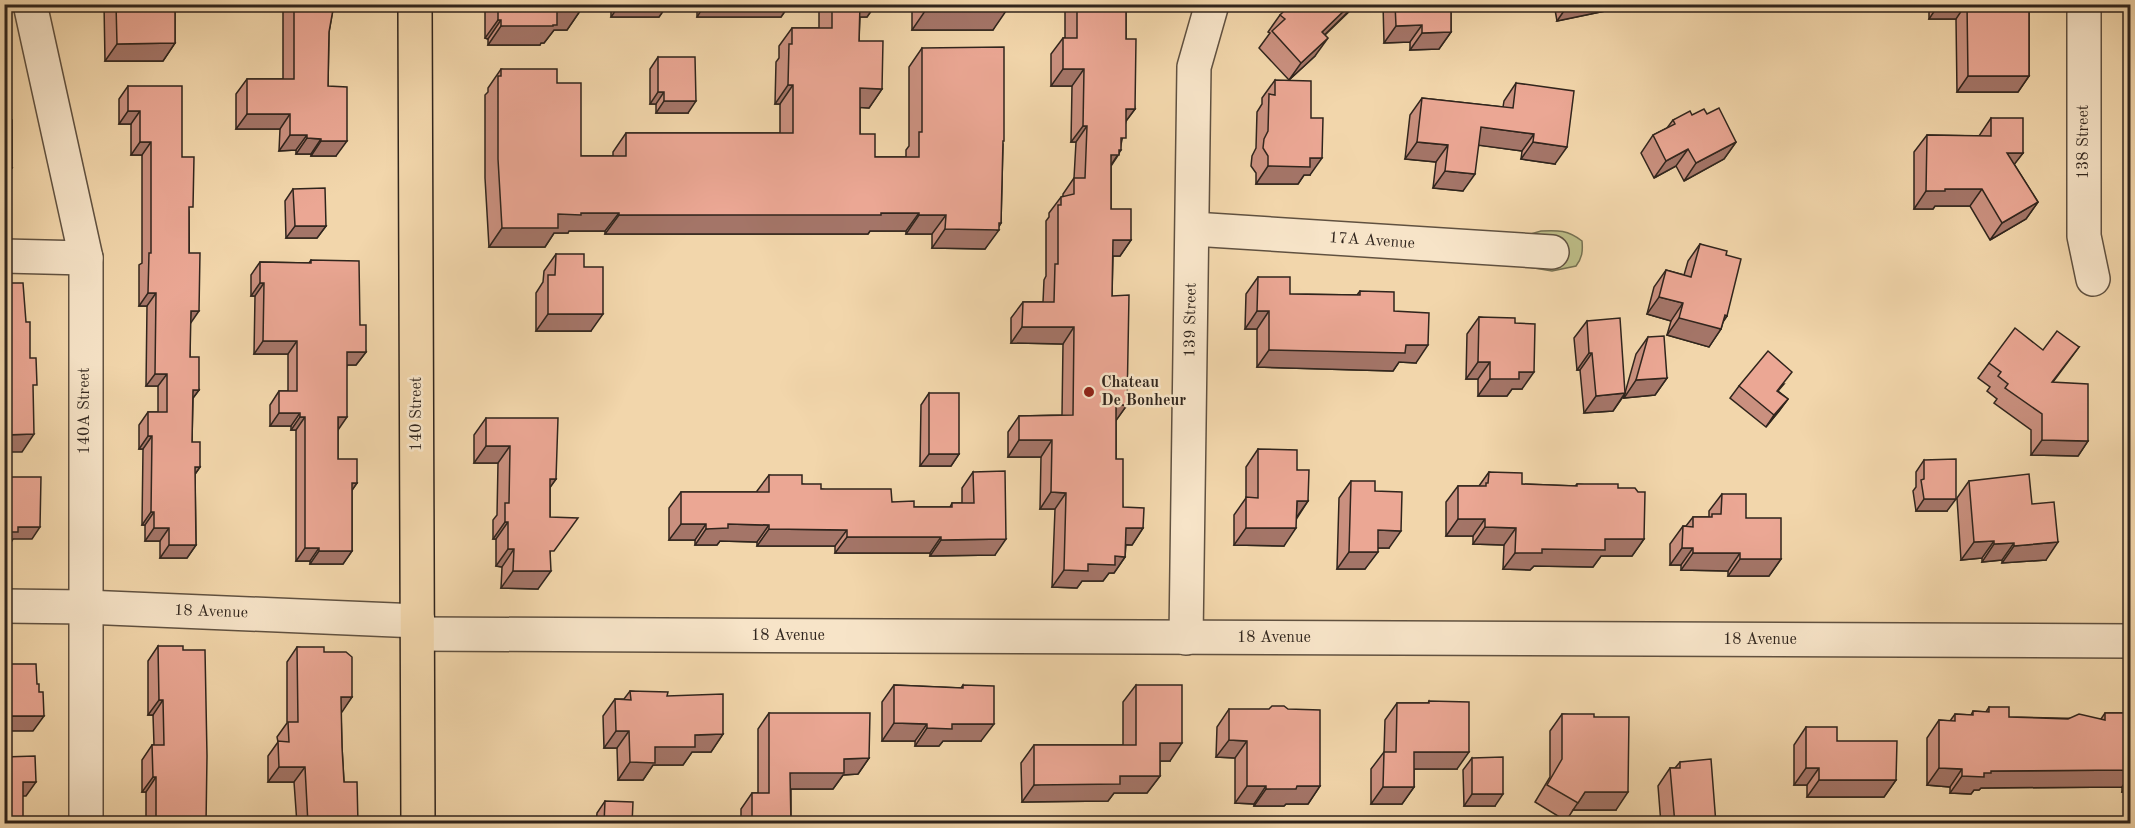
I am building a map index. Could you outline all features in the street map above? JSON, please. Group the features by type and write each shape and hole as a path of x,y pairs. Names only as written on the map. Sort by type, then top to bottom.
{"main road":[{"name":"140 Street","path":"416,4 418,824"}],"street":[{"name":"140A Street","path":"30,4 86,258 86,824"},
{"name":"139 Street","path":"1186,638 1194,67 1212,4"},
{"name":"138 Street","path":"2084,4 2084,236 2093,279"},
{"name":"17A Avenue","path":"1193,229 1552,252"},
{"path":"4,256 86,258"},
{"name":"18 Avenue","path":"4,606 85,607 417,628 1186,638 2130,641"}],"green space":[{"path":"1541,231 1563,232 1582,241 1582,255 1576,266 1552,271 1522,266 1527,235"}],"building":[{"path":"116,4 175,4 175,43 117,44"},
{"path":"294,4 334,4 329,32 328,86 347,87 347,141 321,141 321,139 307,138 307,135 290,135 290,114 247,114 247,79 294,79"},
{"path":"498,4 580,4 580,11 557,11 557,25 553,26 501,26 501,20 498,20"},
{"path":"832,4 860,4 859,41 883,41 882,89 860,88 860,134 875,134 875,157 919,157 919,132 922,132 922,48 1004,47 1004,141 999,230 945,229 946,215 919,215 919,213 619,215 619,213 581,213 581,215 558,214 558,228 502,228 498,159 498,76 501,76 501,69 557,69 557,83 581,83 581,156 626,156 626,133 793,133 793,85 788,85 789,44 792,44 792,28 832,28"},
{"path":"925,4 1006,4 1006,11 925,11"},
{"path":"1077,4 1126,4 1126,39 1136,39 1135,109 1126,109 1126,138 1121,138 1119,155 1111,155 1111,209 1131,209 1131,240 1113,240 1112,296 1129,295 1127,405 1116,405 1116,459 1123,459 1123,507 1144,508 1143,528 1126,528 1125,557 1115,556 1115,565 1088,564 1088,571 1064,570 1066,493 1051,492 1052,440 1019,440 1019,416 1073,415 1074,327 1022,327 1023,302 1054,302 1055,264 1058,264 1058,205 1061,205 1061,197 1074,194 1074,178 1085,178 1087,126 1083,126 1084,69 1063,69 1063,38 1077,38"},
{"path":"1291,4 1351,4 1322,32 1328,38 1301,63 1272,31 1285,19 1280,15"},
{"path":"1395,4 1451,4 1451,32 1422,33 1422,25 1396,26"},
{"path":"1967,4 2029,4 2029,76 1968,76"},
{"path":"658,57 695,57 696,101 664,101 664,92 658,92"},
{"path":"1275,80 1311,81 1311,118 1323,118 1322,158 1310,158 1310,167 1268,166 1268,156 1263,148 1268,131 1269,94 1275,95"},
{"path":"1516,83 1574,91 1567,147 1533,142 1534,134 1481,127 1475,174 1445,171 1448,145 1417,142 1422,98 1513,108"},
{"path":"128,86 182,86 182,157 194,157 193,207 189,207 189,253 200,253 199,311 191,311 190,357 199,357 199,390 193,390 192,442 200,442 200,467 195,467 196,545 169,545 169,528 154,528 154,512 151,512 152,436 148,436 148,412 167,412 167,374 155,374 156,293 148,293 149,253 151,253 151,142 140,142 140,111 128,111"},
{"path":"1719,108 1736,142 1696,163 1688,149 1666,161 1653,135 1675,124 1673,120 1690,111 1692,115 1704,109 1707,114"},
{"path":"1991,118 2023,118 2023,153 2007,153 2038,202 2002,223 1982,189 1926,191 1927,135 1991,136"},
{"path":"4,120 12,120 12,168 4,168"},
{"path":"325,188 326,226 295,226 293,189"},
{"path":"1700,244 1727,251 1726,255 1741,259 1727,316 1725,315 1721,329 1679,318 1683,303 1659,297 1666,270 1691,277"},
{"path":"556,254 584,254 584,267 603,267 603,314 548,314 548,275 555,275"},
{"path":"311,260 359,261 360,325 366,325 366,352 347,352 347,417 338,417 338,459 357,459 357,483 352,483 352,551 319,551 319,548 305,548 305,417 300,417 300,413 279,413 279,391 297,391 297,341 263,341 264,283 260,283 260,262 311,263"},
{"path":"1258,277 1290,277 1290,294 1360,295 1360,291 1394,292 1394,311 1429,313 1428,345 1406,345 1405,353 1269,350 1269,311 1257,311"},
{"path":"4,283 23,283 26,322 30,322 30,358 36,358 37,385 33,385 34,434 4,435"},
{"path":"1479,317 1515,318 1515,323 1535,324 1534,372 1519,372 1519,379 1490,379 1490,362 1478,362"},
{"path":"1620,318 1625,393 1596,396 1592,353 1589,353 1587,321"},
{"path":"2015,328 2043,350 2057,331 2079,347 2052,382 2088,384 2088,441 2042,440 2042,414 2005,388 2008,384 1998,376 2001,372 1989,363"},
{"path":"1664,336 1667,378 1636,380 1648,337"},
{"path":"1768,351 1792,372 1777,391 1788,399 1774,415 1739,386"},
{"path":"929,393 959,393 959,454 929,454"},
{"path":"486,418 558,418 556,479 550,479 550,517 578,518 554,551 550,551 551,571 513,571 514,549 508,549 508,522 505,522 505,503 509,503 510,446 486,446"},
{"path":"1258,449 1297,450 1297,470 1309,470 1308,501 1297,501 1296,528 1246,528 1246,497 1258,498"},
{"path":"1956,459 1956,499 1924,499 1921,480 1924,479 1924,460"},
{"path":"1005,471 1006,539 941,540 941,537 847,537 847,530 769,529 769,525 728,524 728,528 706,529 706,524 681,524 681,492 769,492 769,475 802,475 802,484 821,484 821,489 891,489 892,502 914,501 914,507 952,507 952,503 974,503 973,472"},
{"path":"1489,472 1522,473 1522,484 1577,486 1577,484 1618,484 1618,488 1635,488 1638,492 1645,492 1644,539 1605,539 1605,550 1542,549 1542,553 1515,553 1516,528 1485,527 1485,519 1458,519 1458,486 1486,486"},
{"path":"2029,474 2032,504 2054,502 2058,542 2014,546 2014,543 1994,544 1994,541 1974,542 1969,481"},
{"path":"4,477 41,477 40,527 18,527 18,532 4,532"},
{"path":"1351,481 1375,481 1375,491 1402,492 1401,531 1378,530 1378,552 1349,552"},
{"path":"1722,494 1746,494 1746,518 1781,518 1781,559 1740,559 1740,553 1693,553 1693,548 1682,548 1683,526 1693,527 1693,517 1712,517 1712,514 1721,514"},
{"path":"158,646 183,646 183,650 205,650 206,824 156,824 156,777 153,777 152,745 164,745 163,700 159,700"},
{"path":"297,647 324,647 324,652 346,652 352,657 352,697 341,697 342,747 344,782 357,782 358,824 308,824 305,767 279,767 278,741 289,742 288,722 298,722"},
{"path":"4,664 36,664 39,692 43,692 44,716 4,716"},
{"path":"894,685 963,688 963,685 994,686 994,724 952,724 952,729 927,728 927,724 894,723"},
{"path":"1136,685 1182,685 1182,743 1160,743 1160,776 1120,776 1120,784 1034,785 1034,745 1136,745"},
{"path":"630,691 668,692 667,696 723,694 723,734 695,735 695,747 655,747 655,763 630,762 629,731 616,731 615,699 631,700"},
{"path":"1429,701 1469,702 1469,752 1414,752 1414,787 1383,787 1384,752 1396,752 1397,703 1429,703"},
{"path":"1272,706 1320,710 1320,786 1266,789 1266,786 1247,786 1247,741 1229,740 1229,709 1269,709"},
{"path":"1989,707 2009,707 2009,717 2068,719 2079,714 2105,720 2105,713 2130,713 2130,770 1991,771 1991,773 1984,773 1984,777 1962,776 1962,769 1939,768 1939,720 1955,721 1955,714 1973,715 1973,711 1989,712"},
{"path":"769,713 870,713 869,758 844,759 844,773 790,773 791,824 752,824 752,793 769,793"},
{"path":"1562,714 1629,717 1628,792 1585,792 1578,803 1547,785 1562,759"},
{"path":"1806,727 1837,727 1837,741 1897,741 1896,780 1819,780 1819,768 1806,768"},
{"path":"35,756 36,782 23,782 23,823 26,824 4,824 4,757"},
{"path":"1503,757 1503,794 1472,794 1472,758"},
{"path":"1711,759 1716,824 1675,824 1670,768 1680,768 1680,762"},
{"path":"605,801 633,802 632,824 604,824"}],"place":[{"name":"Chateau De Bonheur","path":"1089,392"}]}
